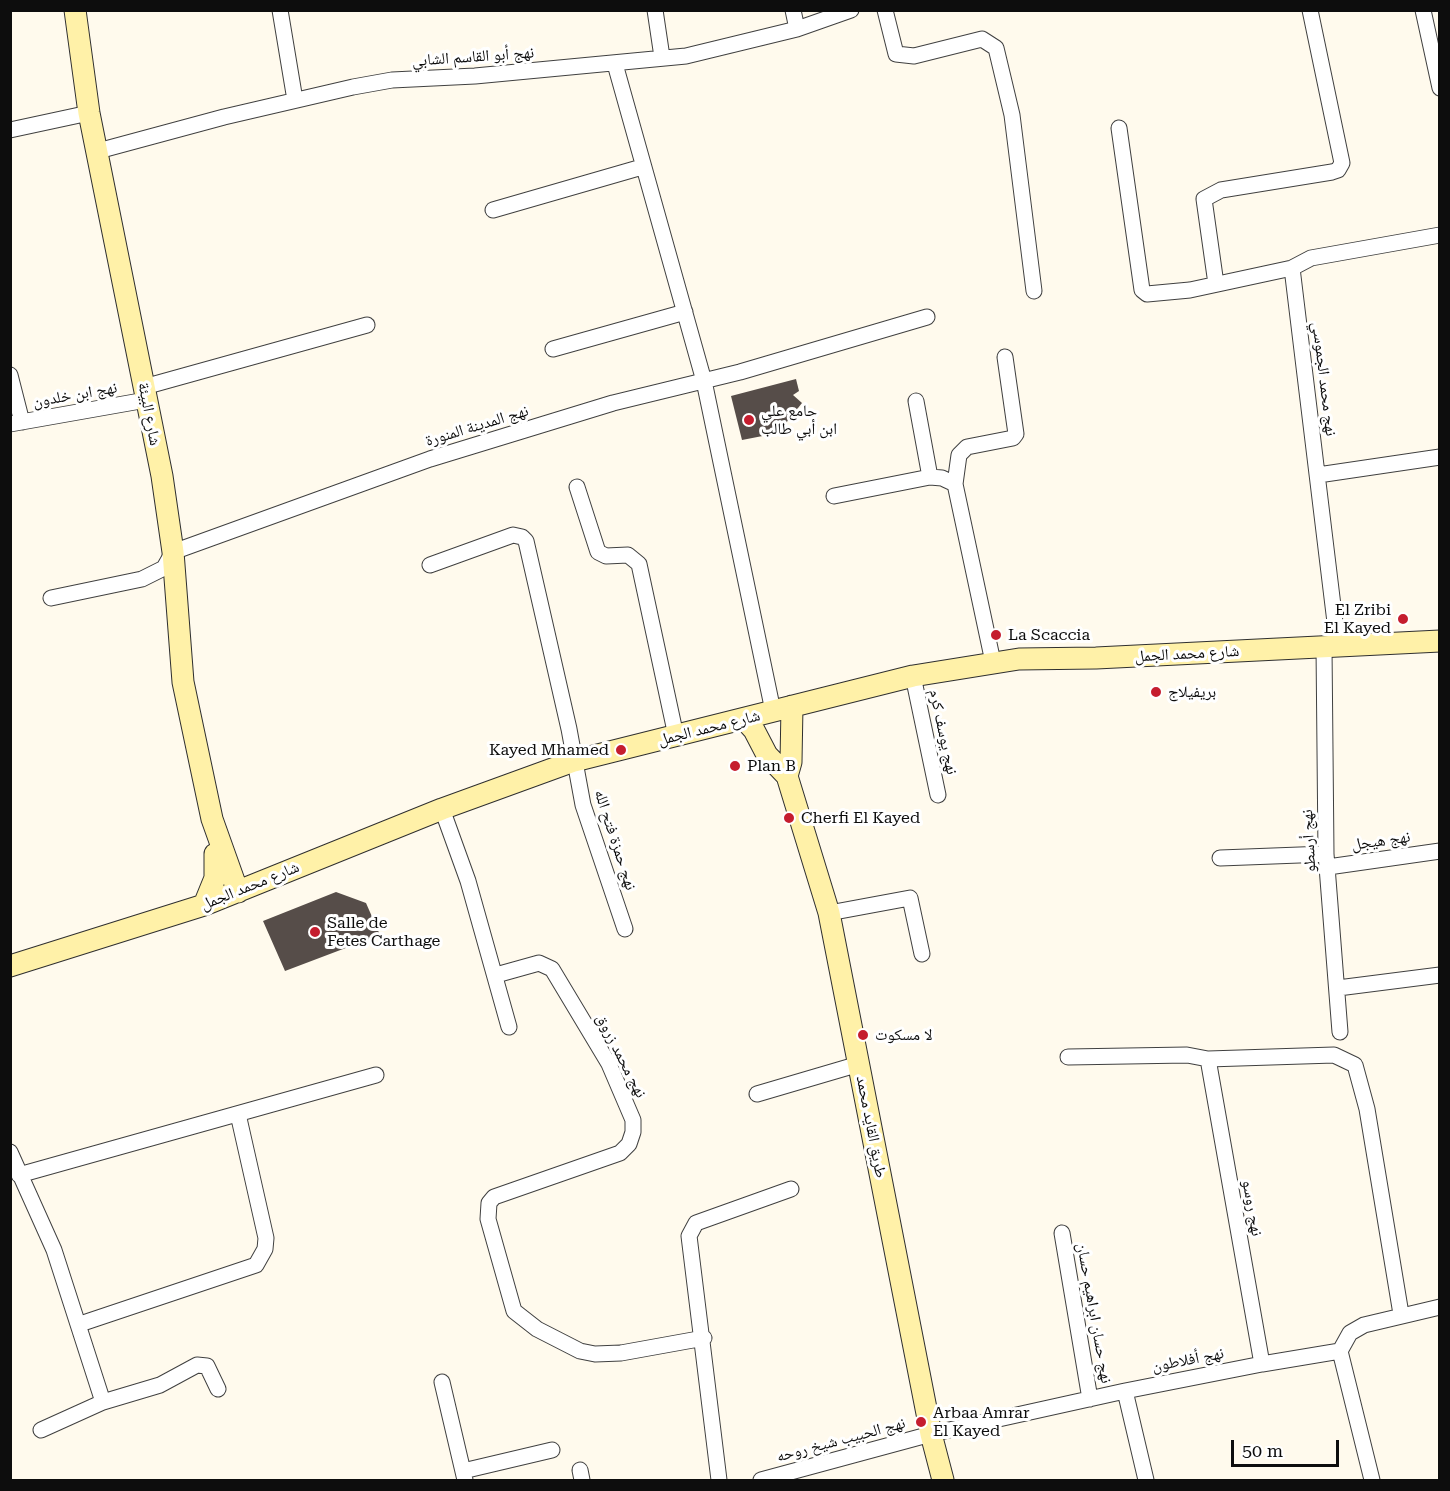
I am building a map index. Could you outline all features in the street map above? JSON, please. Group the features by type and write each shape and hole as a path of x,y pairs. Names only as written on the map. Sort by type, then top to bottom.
{"street":[{"name":"شارع البيئة","path":"75,10 89,113 162,477 173,552 183,682 219,851 233,894"},
{"path":"280,10 295,100"},
{"path":"655,10 662,57"},
{"path":"793,10 797,29"},
{"name":"نهج أبو القاسم الشابي","path":"98,152 295,100 392,80 475,76 686,56 797,29 851,10"},
{"path":"885,10 896,54 914,56 982,39 996,48 1012,115 1034,291"},
{"path":"1216,284 1204,199 1221,190 1332,172 1338,170 1342,163 1310,10"},
{"path":"1423,10 1440,88"},
{"path":"615,64 642,167 704,381 783,709"},
{"path":"10,130 89,113"},
{"path":"1119,128 1143,290 1153,295 1292,268 1311,258 1440,235"},
{"path":"494,210 642,167"},
{"name":"نهج محمد الجموسي","path":"1292,268 1318,475 1331,647"},
{"path":"553,349 685,312"},
{"name":"نهج المدينة المنورة","path":"51,598 142,579 164,568 173,552 430,459 613,403 704,381 927,316"},
{"name":"نهج ابن خلدون","path":"16,423 145,394 367,325"},
{"path":"993,662 955,484 959,455 967,447 1013,438 1016,434 1005,357"},
{"path":"10,375 16,423"},
{"path":"916,401 930,477"},
{"path":"1318,475 1440,457"},
{"path":"834,496 930,477 942,478 955,484"},
{"path":"577,487 598,552 606,556 628,555 639,564 676,736"},
{"name":"نهج حمزة فتح الله","path":"430,565 513,536 522,537 526,541 583,805 625,929"},
{"name":"شارع محمد الجمل","path":"10,966 204,905 442,809 574,761 913,676 993,662 1440,641"},
{"name":"نهج أرسطو","path":"1331,647 1327,860 1340,1032"},
{"name":"نهج يوسف كرم","path":"913,676 938,795"},
{"name":"طريق القايد محمد","path":"783,709 791,762 788,776"},
{"name":"طريق القايد محمد","path":"744,719 754,730 767,755 788,776 829,913 931,1434 943,1480"},
{"path":"442,809 468,880 509,1027"},
{"path":"219,851 237,866 268,879"},
{"path":"204,905 215,878 219,851"},
{"name":"نهج هيجل","path":"1220,858 1327,860 1440,851"},
{"path":"829,913 910,898 922,954"},
{"name":"نهج محمد زروق","path":"496,975 539,963 552,969 609,1064 633,1120 633,1132 629,1144 620,1153 494,1197 489,1203 488,1219 510,1302 523,1320 537,1329 580,1351 596,1354 621,1353 704,1338"},
{"path":"1338,988 1440,975"},
{"path":"1068,1057 1187,1055 1208,1059 1334,1055 1355,1065 1367,1109 1401,1314"},
{"name":"نهج روسو","path":"1208,1059 1262,1364"},
{"path":"757,1094 859,1064"},
{"path":"19,1175 376,1075"},
{"path":"80,1324 256,1265 265,1249 266,1238 238,1114"},
{"path":"10,1152 54,1250 80,1324 103,1402"},
{"path":"719,1480 704,1338 689,1244 692,1229 696,1223 791,1189"},
{"name":"نهج حسان ابراهيم حسان","path":"1062,1233 1090,1399"},
{"path":"1372,1480 1340,1351 1350,1333 1365,1324 1440,1307"},
{"name":"نهج أفلاطون","path":"931,1434 1125,1391 1340,1351"},
{"path":"41,1430 103,1402 160,1385 197,1365 207,1366 218,1389"},
{"path":"442,1382 464,1476 552,1450"},
{"path":"1125,1391 1146,1480"},
{"name":"نهج الحبيب شيخ روحه","path":"761,1480 931,1434"}],"building":[{"path":"796,379 799,391 793,395 802,403 778,433 742,440 731,396"},
{"path":"336,892 366,903 380,935 285,971 263,921"}],"place":[{"name":"جامع علي ابن أبي طالب","path":"749,420"},
{"name":"El Zribi El Kayed","path":"1403,619"},
{"name":"La Scaccia","path":"996,635"},
{"name":"بريفيلاج","path":"1156,692"},
{"name":"Kayed Mhamed","path":"621,750"},
{"name":"Plan B","path":"735,766"},
{"name":"Cherfi El Kayed","path":"789,818"},
{"name":"Salle de Fetes Carthage","path":"315,932"},
{"name":"لا مسكوت","path":"863,1035"},
{"name":"Arbaa Amrar El Kayed","path":"921,1422"}]}
